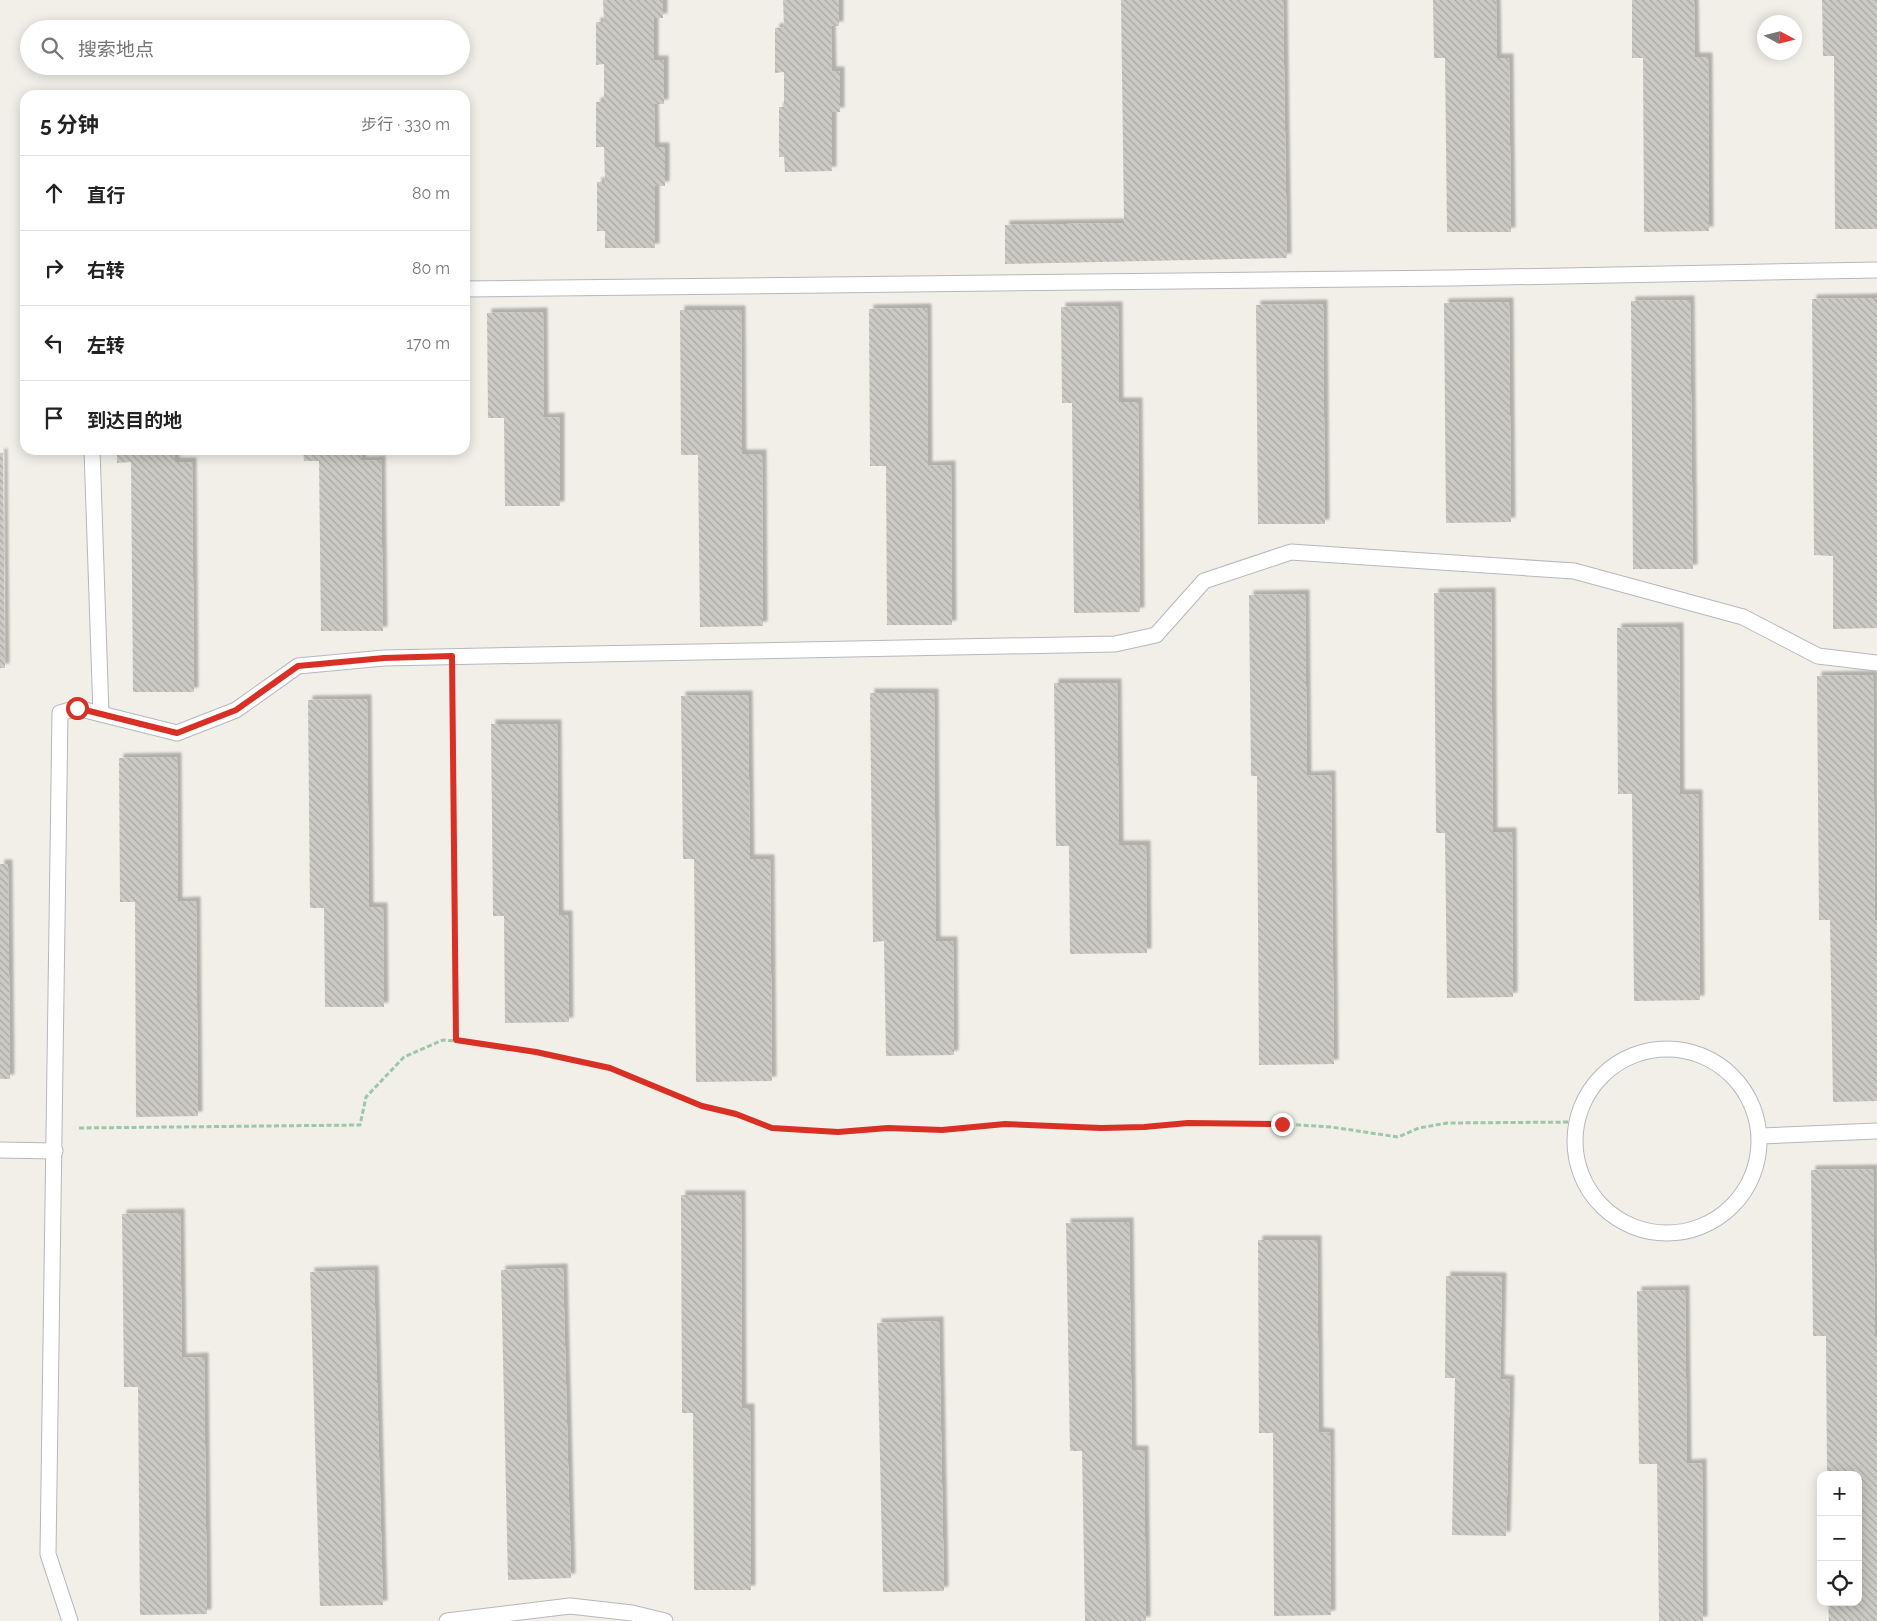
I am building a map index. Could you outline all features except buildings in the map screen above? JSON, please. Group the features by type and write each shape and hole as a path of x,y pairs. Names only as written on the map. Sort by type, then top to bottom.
{"lane":[{"path":"470,289 1451,278 1877,270"},
{"path":"92,455 101,714"},
{"path":"70,1621 48,1554 60,713 77,708 177,733 236,710 298,666 384,658 1115,644 1156,635 1204,581 1291,552 1574,571 1743,617 1818,656 1877,663"},
{"path":"1668,1048 1705,1056 1733,1075 1752,1103 1760,1136 1756,1168 1741,1197 1717,1219 1682,1233 1643,1231 1609,1214 1585,1185 1574,1148 1580,1110 1599,1077 1630,1055 1668,1048"},
{"path":"1760,1136 1877,1131"},
{"path":"0,1150 55,1151"},
{"path":"447,1621 570,1606 632,1613 665,1621"}],"path":[{"path":"452,656 456,1040"},
{"path":"55,1128 360,1125 366,1097 404,1057 443,1040 456,1040 536,1052 610,1068 702,1106 736,1114 772,1128 838,1132 888,1128 942,1130 1005,1124 1101,1128 1198,1123 1282,1124 1331,1128 1398,1138 1419,1128 1447,1123 1578,1122"}],"route":[{"path":"77,708 177,733 236,710 298,666 384,658 452,656 456,1040 536,1052 610,1068 702,1106 736,1114 772,1128 838,1132 888,1128 942,1130 1005,1124 1101,1128 1188,1123 1282,1124"}]}
